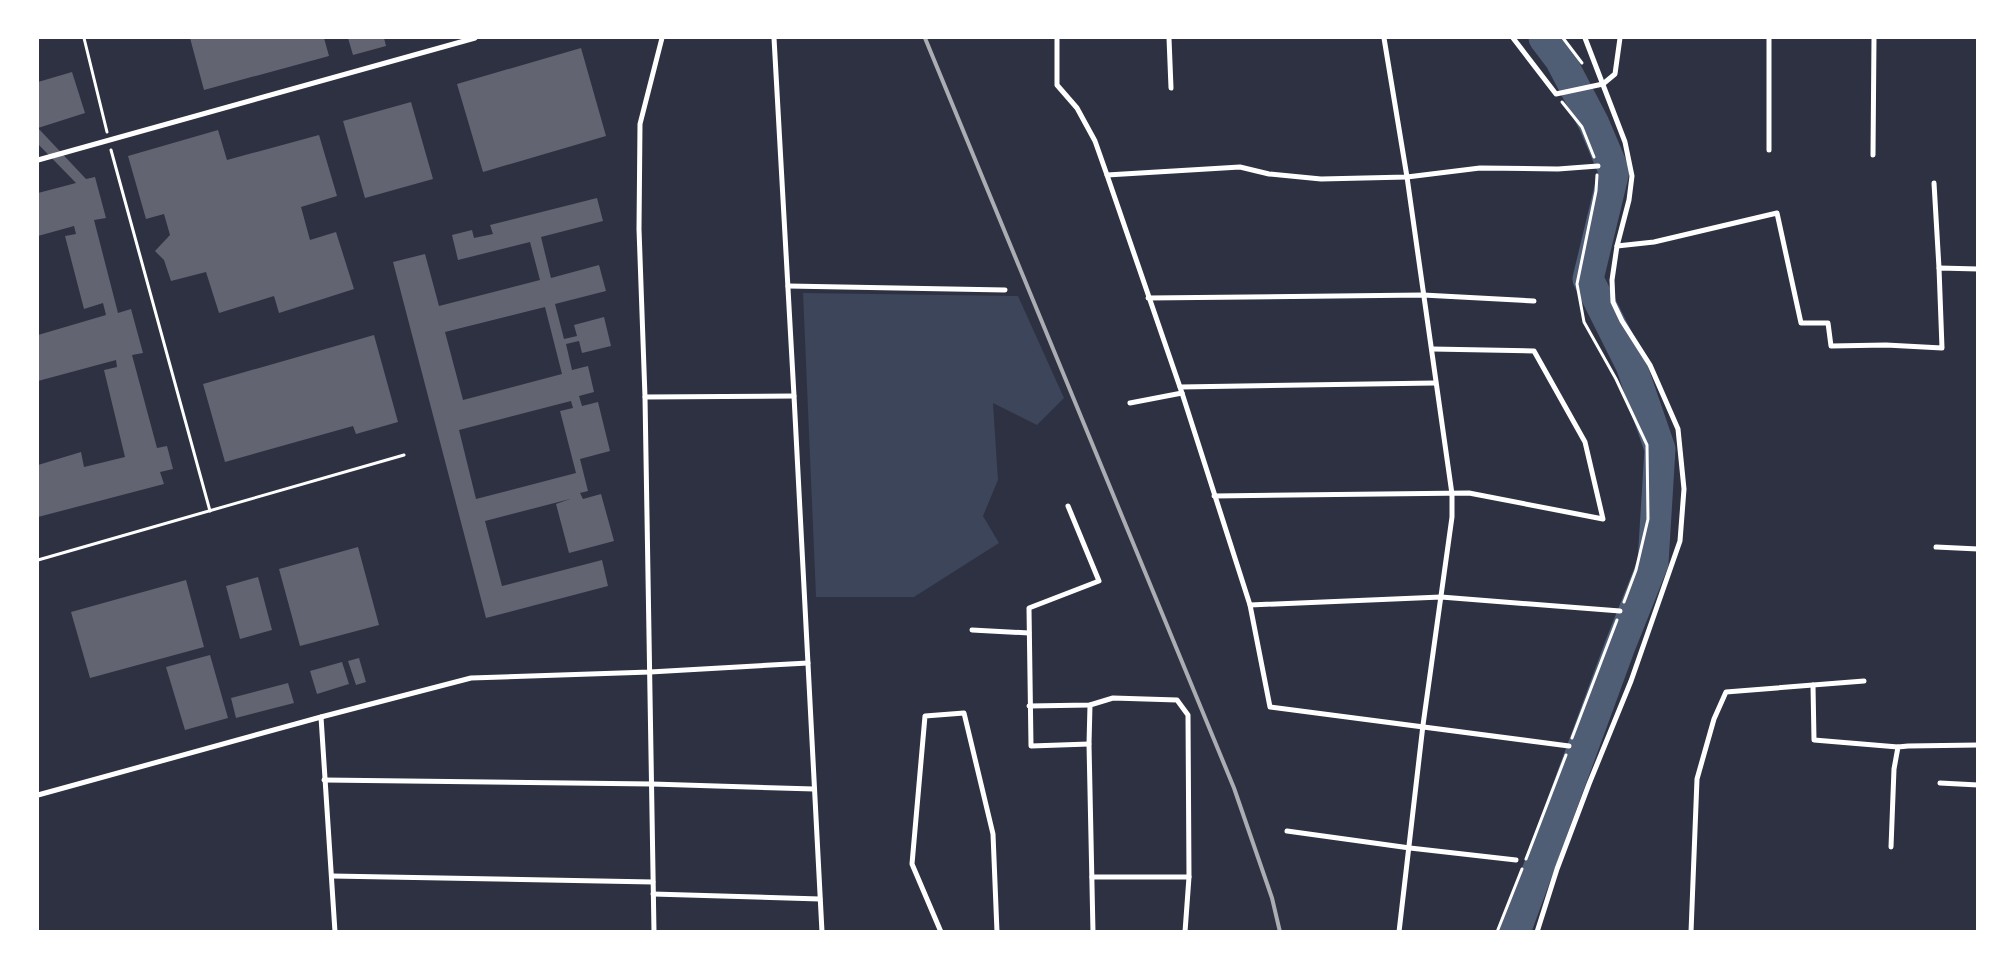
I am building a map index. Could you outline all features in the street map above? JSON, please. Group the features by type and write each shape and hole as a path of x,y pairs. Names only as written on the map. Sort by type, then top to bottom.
{"street":[{"path":"38,160 475,38"},
{"path":"654,932 646,397 639,229 640,124 662,38"},
{"path":"774,38 822,932"},
{"path":"1057,38 1057,85 1077,108 1095,141 1181,390 1250,605 1270,707 1569,746"},
{"path":"1169,38 1171,88"},
{"path":"1384,38 1407,177 1452,494 1452,517 1423,726 1399,932"},
{"path":"1513,38 1556,94 1602,84 1615,74 1620,38"},
{"path":"1537,932 1557,869 1589,784 1631,682 1680,541 1684,489 1678,429 1650,365 1622,321 1614,302 1612,280 1617,246 1629,200 1632,176 1625,142 1585,38"},
{"path":"1769,38 1769,150"},
{"path":"1873,155 1874,38"},
{"path":"1107,175 1240,167 1269,174 1321,179 1407,177 1480,168 1558,169 1598,166"},
{"path":"1617,246 1654,242 1777,213 1801,323 1828,323 1831,346 1942,348 1934,183"},
{"path":"1939,268 1978,269"},
{"path":"788,286 1005,290"},
{"path":"1148,298 1423,295 1534,301"},
{"path":"1214,496 1469,493 1603,519 1585,442 1534,351 1432,349"},
{"path":"1130,403 1181,390 1435,383"},
{"path":"646,397 794,396"},
{"path":"1068,506 1099,581 1029,608 1031,746 1089,744"},
{"path":"1936,547 1978,549"},
{"path":"1250,605 1441,597 1620,611"},
{"path":"972,630 1029,633"},
{"path":"38,795 471,678 650,672 808,663"},
{"path":"1691,932 1697,779 1714,719 1726,692 1864,681"},
{"path":"1813,685 1814,740 1898,747 1978,745"},
{"path":"1029,706 1090,705 1113,698 1177,700 1188,715 1189,877 1185,932"},
{"path":"1090,705 1089,744 1094,932"},
{"path":"941,932 912,864 925,716 964,713 993,834 997,932"},
{"path":"321,717 335,932"},
{"path":"1891,847 1894,768 1898,747"},
{"path":"324,780 652,784 814,789"},
{"path":"1940,783 1978,785"},
{"path":"1287,831 1516,860"},
{"path":"332,876 653,882"},
{"path":"1092,877 1189,877"},
{"path":"653,894 820,899"}],"path":[{"path":"84,38 109,141 210,511"},
{"path":"38,560 404,455"}],"shaded area":[{"path":"803,293 1018,296 1064,398 1037,425 993,403 998,480 983,516 999,543 914,597 816,597"}],"building":[{"path":"190,38 324,38 329,56 204,90"},
{"path":"348,38 384,38 386,46 353,55"},
{"path":"581,48 606,136 483,172 457,84"},
{"path":"72,72 85,113 38,128 38,82"},
{"path":"411,102 433,179 365,198 343,121"},
{"path":"38,128 86,179 95,177 106,218 94,220 118,313 131,309 143,353 132,355 157,448 167,446 173,469 160,472 164,484 38,517 38,465 81,452 84,467 125,457 104,370 117,367 116,360 38,381 38,335 106,315 103,303 84,309 65,236 76,234 74,226 38,236 38,193 76,183 38,144"},
{"path":"218,130 227,160 319,135 337,196 301,207 310,240 336,232 354,289 279,313 274,296 219,313 206,272 171,281 164,260 155,251 170,235 164,214 146,219 128,156"},
{"path":"597,198 603,221 541,237 551,278 599,265 606,291 555,304 564,339 577,336 574,325 604,317 611,346 582,353 579,341 566,344 572,370 588,366 594,392 579,396 582,406 598,402 610,451 580,459 588,491 580,493 583,499 601,494 614,541 569,553 556,504 570,499 485,521 502,586 602,560 608,586 486,618 393,262 425,254 439,306 540,280 530,242 458,260 452,235 472,230 474,238 493,234 490,225","holes":["545,307 562,374 463,400 445,332","571,401 573,408 560,411 576,473 476,499 459,430"]},
{"path":"374,335 398,422 356,434 353,426 225,462 203,384"},
{"path":"358,547 379,625 300,646 279,569"},
{"path":"258,577 272,630 240,639 226,586"},
{"path":"186,580 204,647 90,678 71,612"},
{"path":"210,655 228,718 185,730 166,667"},
{"path":"359,658 366,682 356,685 348,661"},
{"path":"342,662 349,684 317,694 310,671"},
{"path":"288,683 294,703 236,718 231,698"}],"waterway":[{"path":"1515,932 1620,646 1653,563 1660,449 1631,365 1588,279 1614,171 1594,124 1560,59 1544,38"}],"railway":[{"path":"925,38 1234,788 1272,898 1280,932"}]}
